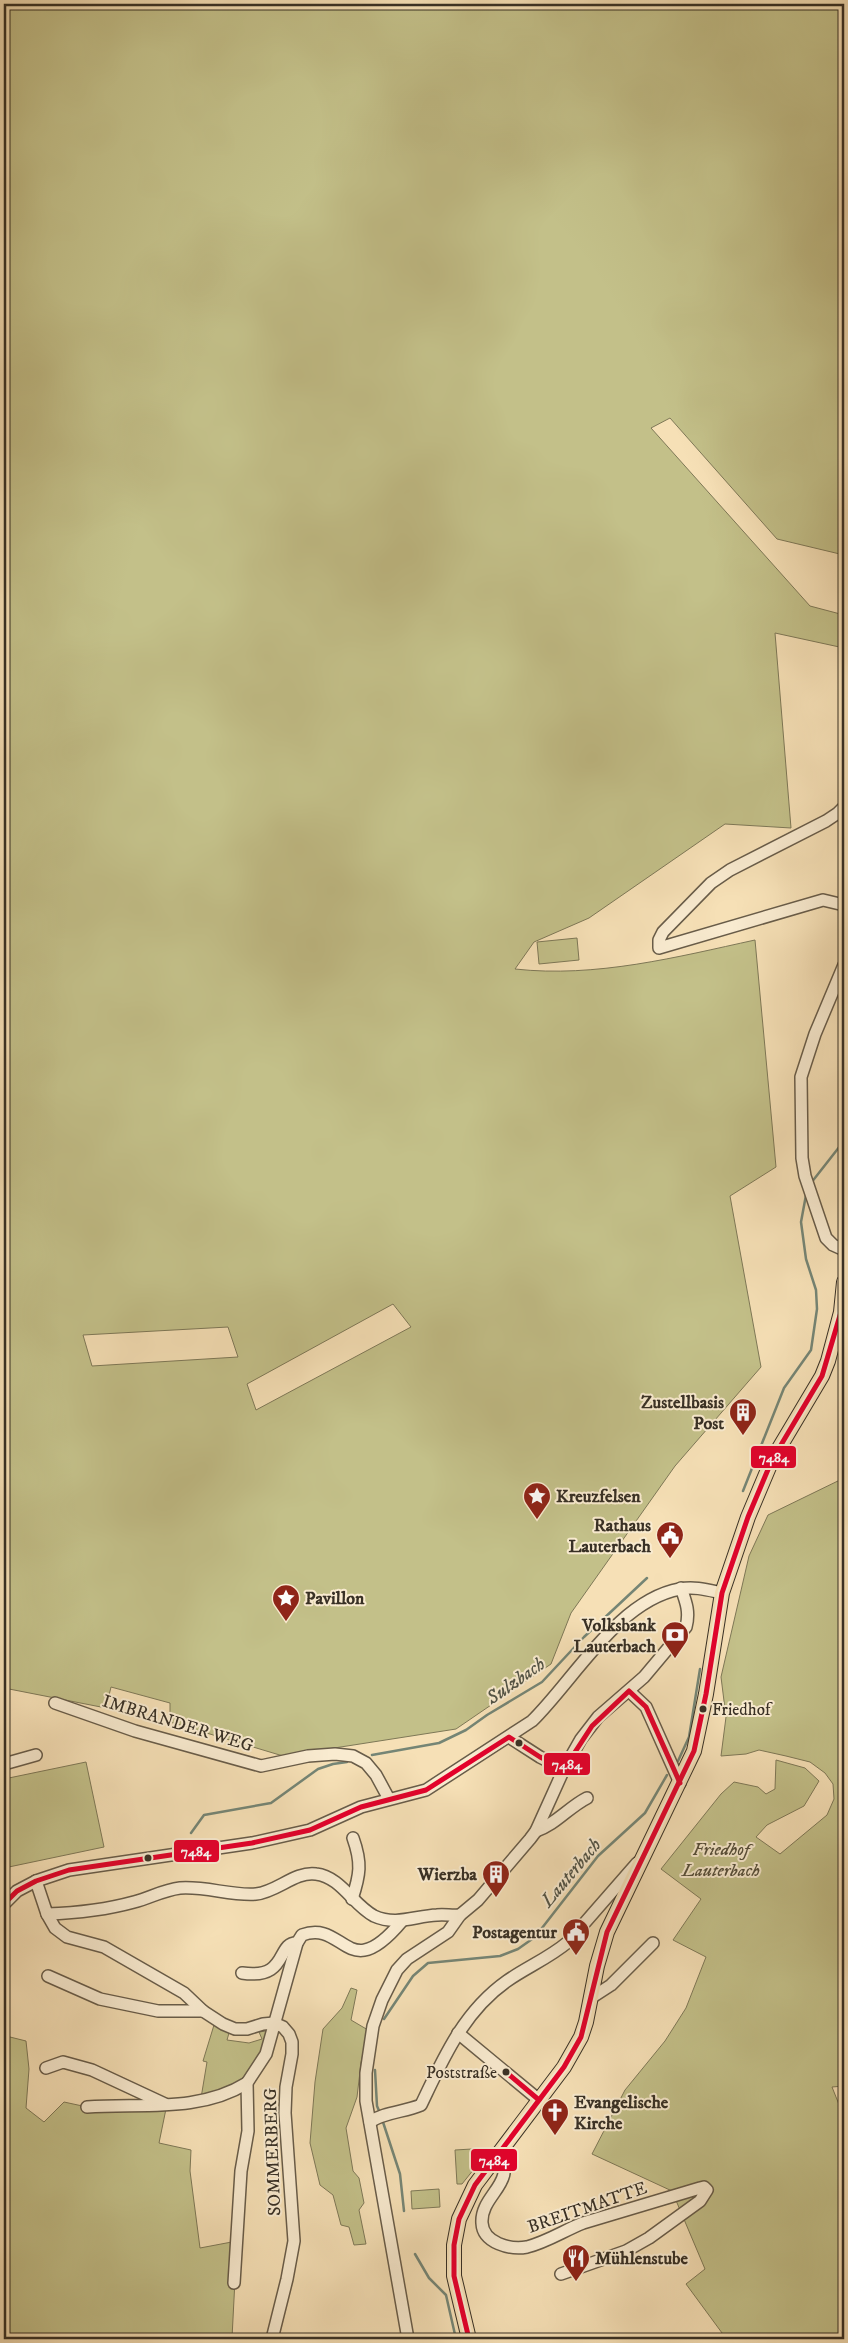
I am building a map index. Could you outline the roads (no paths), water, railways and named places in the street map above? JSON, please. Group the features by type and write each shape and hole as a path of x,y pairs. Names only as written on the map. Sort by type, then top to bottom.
{"main road":[{"path":"470,2339 454,2276 456,2233 469,2196 576,2049 586,2022 590,1998 607,1932 680,1783 696,1742 722,1593 762,1481 822,1376 839,1342 844,1282"}],"street":[{"path":"844,807 826,821 730,870 712,883 663,932 659,948 823,900 844,905"},
{"path":"844,964 815,1034 800,1077 802,1158 807,1180 826,1238 833,1245 844,1250"},
{"path":"4,1904 18,1891 36,1881 70,1870 252,1843 310,1830 361,1807 426,1790 532,1721 545,1708 582,1662 622,1621 653,1599 681,1588 702,1589 722,1593"},
{"path":"408,2339 378,2118 366,2101 366,2073 373,2026 382,2000 397,1970 407,1959 448,1932 460,1915 478,1900 536,1831 564,1769 581,1739 598,1717 644,1677 686,1627 688,1606 681,1588"},
{"path":"629,1691 646,1708 680,1783"},
{"name":"IMBRANDER WEG","path":"55,1703 135,1731 260,1766 308,1756 335,1754 353,1756 366,1763 376,1775 389,1799"},
{"path":"509,1737 540,1758 564,1769"},
{"path":"4,1764 36,1755"},
{"path":"536,1831 545,1828 577,1803 587,1798"},
{"path":"352,1899 360,1868 360,1858 353,1838"},
{"path":"378,2118 421,2105 445,2054 474,2011 506,1982 568,1942 643,1856"},
{"path":"47,1914 100,1910 138,1901 167,1890 182,1888 254,1894 268,1892 301,1876 316,1874 328,1878 375,1916 402,1921 436,1915 460,1915"},
{"path":"36,1881 47,1914 55,1928 67,1936 104,1947 184,1993 203,2011 223,2024 235,2029 247,2029 274,2023"},
{"path":"87,2107 198,2102 233,2092 247,2083 266,2054 297,1943 302,1935 310,1932 319,1933 357,1950 366,1951 382,1943 402,1921"},
{"path":"242,1973 256,1975 271,1971 280,1962 286,1947 292,1943 297,1943"},
{"path":"590,1998 611,1985 653,1943"},
{"path":"48,1976 100,1999 158,2011 203,2011"},
{"name":"SOMMERBERG","path":"274,2023 283,2028 292,2042 292,2054 286,2087 285,2113 294,2240 276,2336"},
{"path":"458,2033 539,2100"},
{"path":"46,2068 63,2062 92,2070 166,2104"},
{"path":"234,2283 241,2171 248,2131 247,2083"},
{"name":"BREITMATTE","path":"498,2154 504,2162 504,2175 484,2211 482,2223 486,2235 491,2239 497,2243 516,2247 526,2247 583,2223 700,2188 704,2187 708,2190 705,2196 649,2238 626,2251 561,2274"}],"waterway":[{"name":"Lauterbach","path":"844,1042 840,1062 844,1084"},
{"name":"Lauterbach","path":"811,1183 840,1146 844,1132"},
{"name":"Lauterbach","path":"743,1491 784,1388 811,1350 817,1309 816,1290 806,1259 801,1222 806,1195"},
{"name":"Sulzbach","path":"372,1755 439,1743 466,1730 542,1682 584,1637 647,1578"},
{"name":"Lauterbach","path":"678,1761 689,1737 700,1669"},
{"name":"Sulzbach","path":"191,1833 204,1815 271,1803 318,1769 347,1762"},
{"name":"Lauterbach","path":"384,2019 413,1976 428,1963 500,1956 518,1949 535,1937 598,1856 645,1813 667,1775"},
{"name":"Lauterbach","path":"375,2070 377,2106 380,2113"},
{"name":"Lauterbach","path":"382,2119 400,2174 404,2211"},
{"name":"Lauterbach","path":"415,2254 429,2278 446,2295 456,2339"}],"place":[{"name":"Zustellbasis Post","path":"743,1436"},
{"name":"Kreuzfelsen","path":"537,1520"},
{"name":"Rathaus Lauterbach","path":"670,1559"},
{"name":"Pavillon","path":"286,1622"},
{"name":"Volksbank Lauterbach","path":"675,1659"},
{"name":"Friedhof","path":"703,1709"},
{"name":"Wierzba","path":"496,1898"},
{"name":"Postagentur","path":"576,1956"},
{"name":"Poststraße","path":"506,2072"},
{"name":"Evangelische Kirche","path":"555,2136"},
{"name":"Mühlenstube","path":"576,2282"}],"park label":[{"name":"Friedhof Lauterbach","path":"721,1859"}]}
